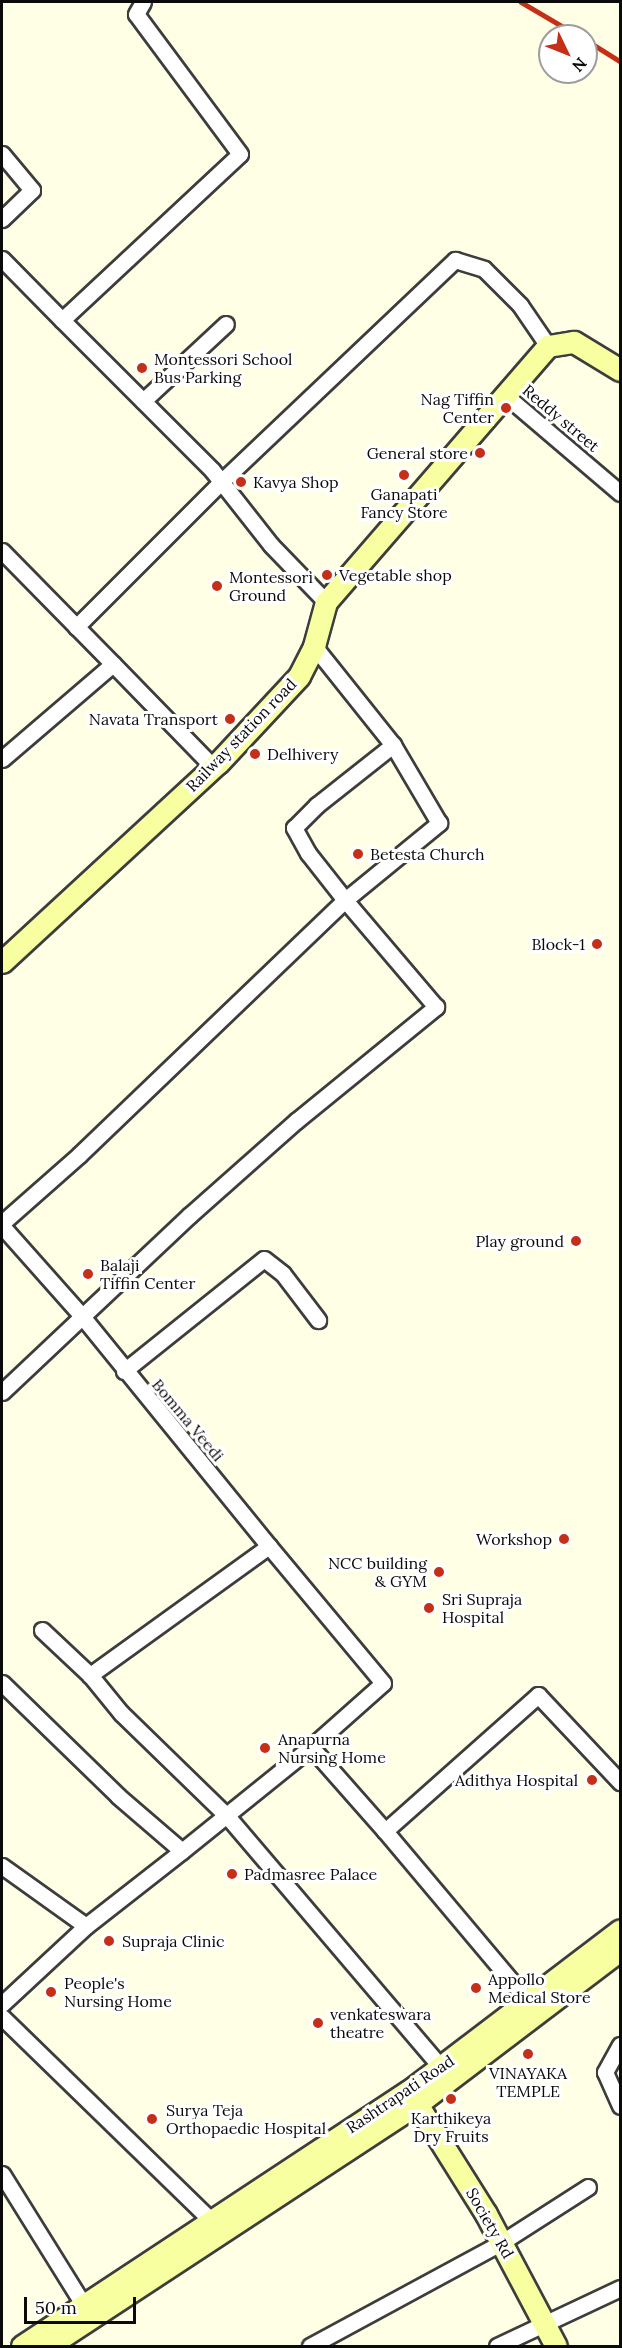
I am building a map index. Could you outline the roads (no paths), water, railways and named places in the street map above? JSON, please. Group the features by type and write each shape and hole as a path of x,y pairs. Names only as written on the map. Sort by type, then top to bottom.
{"street":[{"path":"62,320 240,154 136,14 143,2"},
{"path":"2,154 32,190 2,219"},
{"path":"2,259 221,482 271,545 326,602"},
{"path":"76,627 221,482 455,260 484,269 520,305 548,346 574,342 621,370"},
{"path":"143,401 226,324"},
{"name":"Railway station road","path":"2,962 213,767 299,676 314,646 326,602 548,346"},
{"name":"Reddy street","path":"506,395 621,493"},
{"path":"2,551 213,767"},
{"path":"2,1225 79,1155 345,900 439,823 393,745 314,646"},
{"path":"2,759 113,664"},
{"path":"2,1392 81,1316 296,1121 436,1007 345,900 308,853 294,828 393,745"},
{"name":"Bomma Veedi","path":"2,1225 81,1316 383,1683 311,1748"},
{"path":"124,1371 264,1259 283,1274 318,1320"},
{"path":"90,1675 269,1546"},
{"path":"42,1630 90,1675 121,1713 228,1817 446,2073"},
{"path":"2,1683 118,1796 182,1851"},
{"path":"386,1831 538,1695 621,1782"},
{"path":"2,2004 86,1926 228,1817 311,1748 386,1831 528,2001"},
{"path":"2,1866 86,1926"},
{"name":"Rashtrapati Road","path":"87,2311 417,2104 446,2073 528,2001 621,1930"},
{"name":"Rashtrapati Road","path":"48,2346 68,2333 87,2311 212,2221 446,2073 621,1950"},
{"path":"2,2017 212,2221"},
{"path":"621,2045 605,2072 621,2106"},
{"name":"Society Rd","path":"417,2104 502,2242 556,2346"},
{"path":"2,2174 87,2311"},
{"path":"310,2346 502,2242 588,2187"},
{"path":"497,2346 621,2288"},
{"name":"Rashtrapati Road","path":"22,2346 68,2333"}],"railway":[{"path":"521,2 559,24"},
{"path":"598,47 620,61"}],"place":[{"name":"Montessori School Bus Parking","path":"142,368"},
{"name":"Nag Tiffin Center","path":"506,408"},
{"name":"General store","path":"480,453"},
{"name":"Ganapati Fancy Store","path":"404,475"},
{"name":"Kavya Shop","path":"241,482"},
{"name":"Vegetable shop","path":"327,575"},
{"name":"Montessori Ground","path":"217,586"},
{"name":"Navata Transport","path":"230,719"},
{"name":"Delhivery","path":"255,754"},
{"name":"Betesta Church","path":"358,854"},
{"name":"Block-1","path":"597,944"},
{"name":"Play ground","path":"576,1241"},
{"name":"Balaji Tiffin Center","path":"88,1274"},
{"name":"Workshop","path":"564,1539"},
{"name":"NCC building & GYM","path":"439,1572"},
{"name":"Sri Supraja Hospital","path":"429,1608"},
{"name":"Anapurna Nursing Home","path":"265,1748"},
{"name":"Adithya Hospital","path":"592,1780"},
{"name":"Padmasree Palace","path":"232,1874"},
{"name":"Supraja Clinic","path":"109,1941"},
{"name":"Appollo Medical Store","path":"476,1988"},
{"name":"People's Nursing Home","path":"51,1992"},
{"name":"venkateswara theatre","path":"318,2023"},
{"name":"VINAYAKA TEMPLE","path":"528,2054"},
{"name":"Karthikeya Dry Fruits","path":"451,2099"},
{"name":"Surya Teja Orthopaedic Hospital","path":"152,2119"}]}
